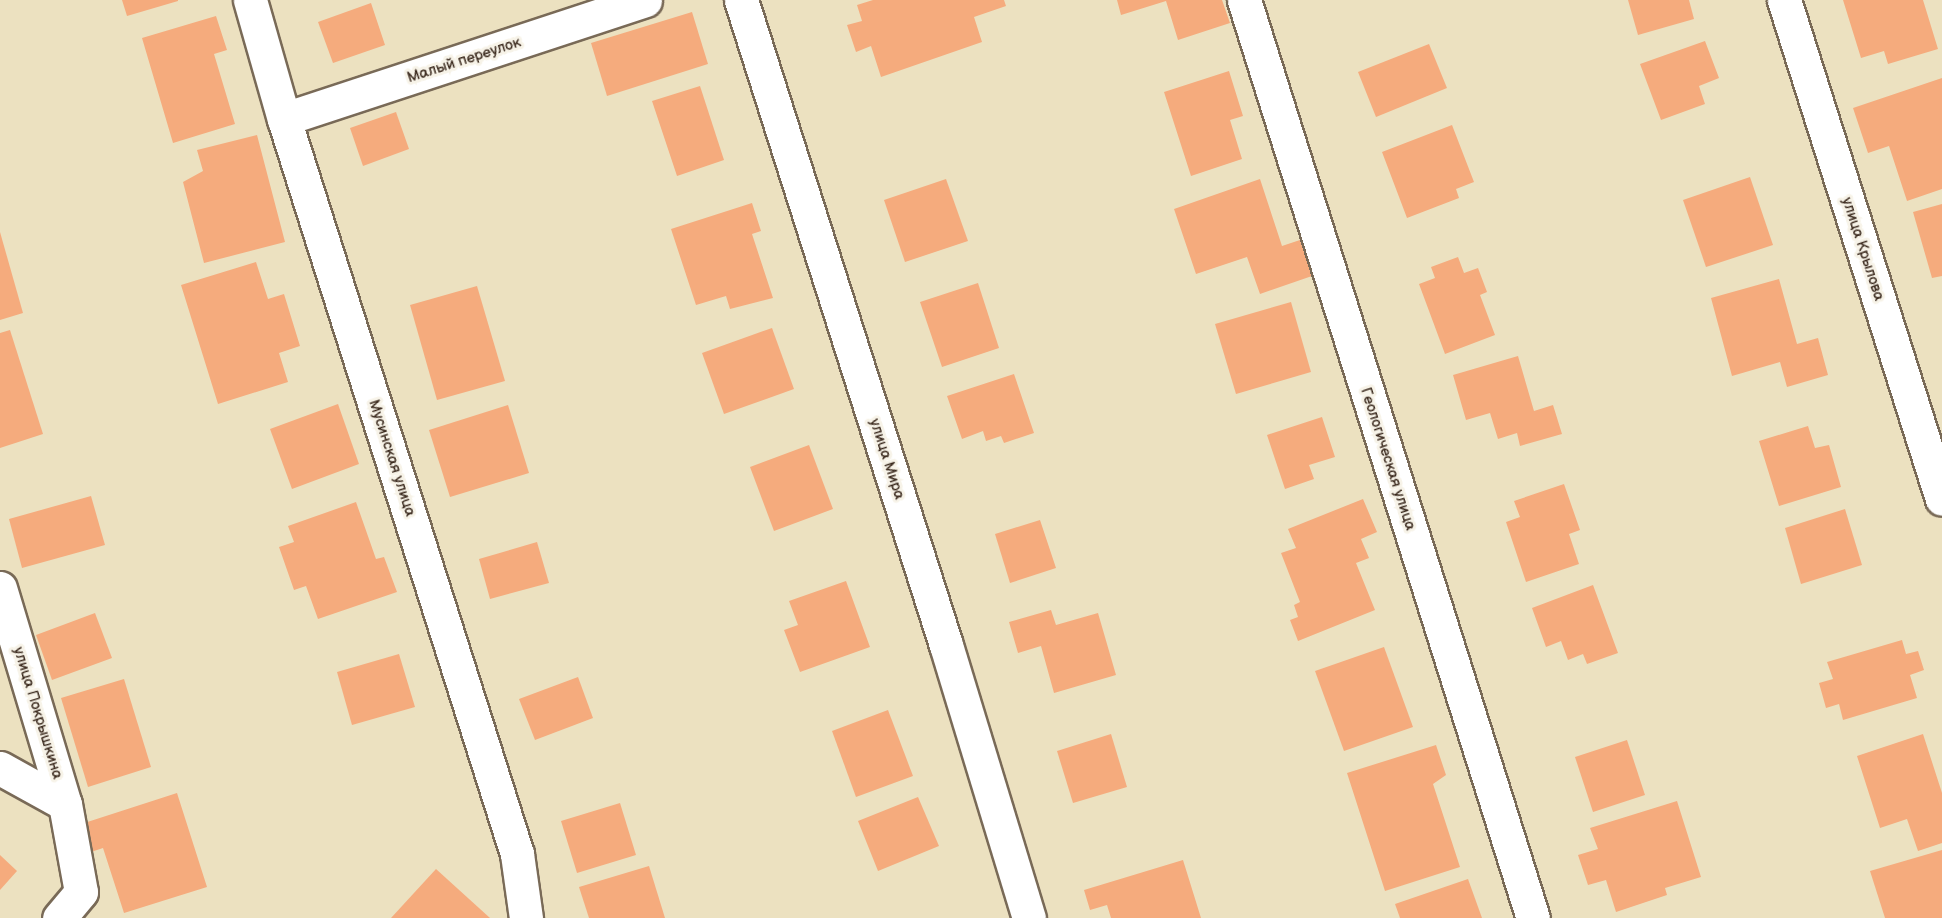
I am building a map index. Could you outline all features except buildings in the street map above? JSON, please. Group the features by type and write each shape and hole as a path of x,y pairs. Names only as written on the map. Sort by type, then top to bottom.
{"street":[{"name":"Мусинская улица","path":"250,0 284,120 517,854 526,918"},
{"name":"Малый переулок","path":"284,120 645,0"},
{"name":"улица Мира","path":"741,0 946,645 1029,918"},
{"name":"Геологическая улица","path":"1244,0 1533,918"},
{"name":"улица Крылова","path":"1784,0 1942,499"},
{"name":"улица Покрышкина","path":"0,588 65,804 81,892 59,918"},
{"name":"улица Покрышкина","path":"0,768 65,804"}]}
